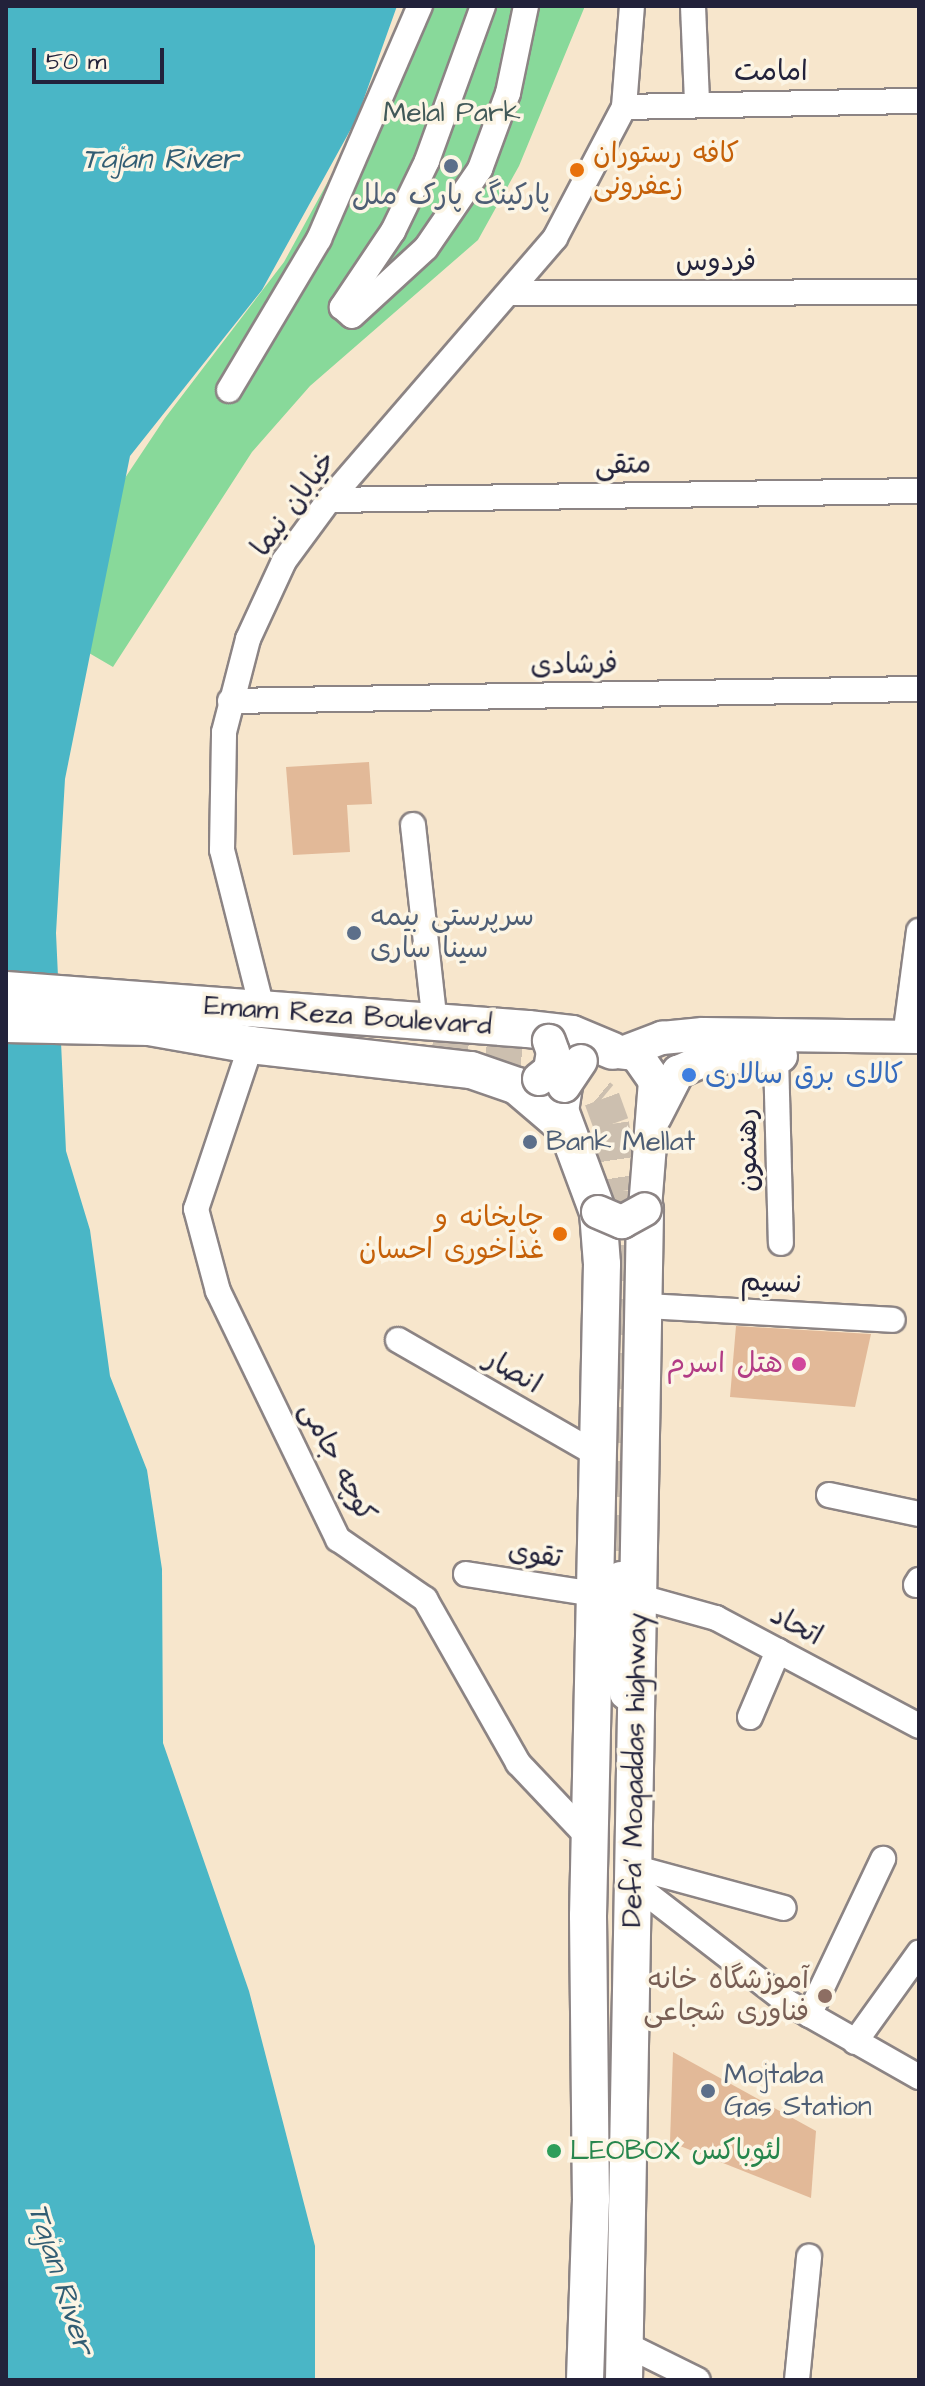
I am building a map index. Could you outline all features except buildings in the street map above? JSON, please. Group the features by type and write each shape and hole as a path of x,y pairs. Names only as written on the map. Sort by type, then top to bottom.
{"highway":[{"path":"6,990 84,1009"},
{"name":"Emam Reza Boulevard","path":"84,1009 208,1007 264,1030 471,1070 572,1069"},
{"name":"Emam Reza Boulevard","path":"84,1009 149,1027 264,1030 435,1023 537,1035 572,1034 572,1069 564,1126"},
{"path":"6,1024 84,1009"},
{"path":"572,1069 559,1103 564,1126 622,1232"},
{"name":"Defa' Moqaddas highway","path":"585,2380 591,2199 589,1838 618,1589 645,1306 622,1232"},
{"name":"Defa' Moqaddas highway","path":"622,1232 598,1455 618,1589 635,1752 624,2380"}],"main road":[{"path":"572,1069 662,1038 703,1034 914,1043"},
{"path":"537,1035 553,1052 550,1070 642,1058 653,1075 655,1117"},
{"path":"622,1232 655,1117 678,1072 709,1058 776,1056 914,1043"}],"street":[{"path":"229,390 319,239 420,6"},
{"path":"483,6 427,161 393,231 342,307 352,316 426,248 480,169 508,93 526,6"},
{"path":"624,107 632,6"},
{"path":"693,6 697,102"},
{"name":"امامت","path":"624,107 697,102 919,101"},
{"name":"خیابان نیما","path":"264,1030 222,850 224,732 248,639 284,561 329,500 512,293 569,215 624,107"},
{"name":"فردوس","path":"512,293 919,292"},
{"name":"متقی","path":"329,500 919,491"},
{"name":"فرشادی","path":"230,701 919,689"},
{"path":"413,825 435,1023"},
{"path":"914,1043 919,931"},
{"name":"کوچه جامی","path":"264,1030 196,1209 218,1291 338,1539 425,1599 518,1763 589,1838"},
{"name":"رهنمون","path":"776,1056 781,1243"},
{"name":"نسیم","path":"645,1306 893,1320"},
{"name":"انصار","path":"398,1340 598,1455"},
{"path":"829,1495 919,1514"},
{"name":"تقوی","path":"466,1574 618,1589"},
{"name":"اتحاد","path":"618,1589 716,1618 919,1726"},
{"path":"750,1717 778,1651"},
{"path":"809,2015 883,1859"},
{"path":"633,1875 784,1908"},
{"path":"633,1875 809,2015 919,2077"},
{"path":"855,2042 919,1953"},
{"path":"797,2380 809,2257"},
{"path":"625,2344 698,2380"}],"green space":[{"name":"Melal Park","path":"404,6 585,6 519,166 478,240 310,386 252,452 113,667 53,632 77,550 165,418 284,262 361,121"}],"water":[{"name":"Tajan River","path":"6,6 397,6 357,118 262,290 130,456 65,779 56,933 66,1151 90,1230 110,1376 147,1470 162,1569 163,1743 249,1991 315,2246 315,2380 6,2380"}],"tunnel":[{"path":"432,1048 557,1062 602,1099 611,1124 621,1191 621,1576"}],"place":[{"name":"پارکینگ پارک ملل","path":"451,166"},
{"name":"کافه رستوران زعفرونی","path":"577,170"},
{"name":"سرپرستی بیمه سینا ساری","path":"354,933"},
{"name":"کالای برق سالاری","path":"689,1075"},
{"name":"Bank Mellat","path":"530,1142"},
{"name":"چایخانه و غذاخوری احسان","path":"560,1234"},
{"name":"هتل اسرم","path":"799,1364"},
{"name":"آموزشگاه خانه فناوری شجاعی","path":"825,1996"},
{"name":"Mojtaba Gas Station","path":"708,2091"},
{"name":"LEOBOX لئوباکس","path":"554,2151"}]}
